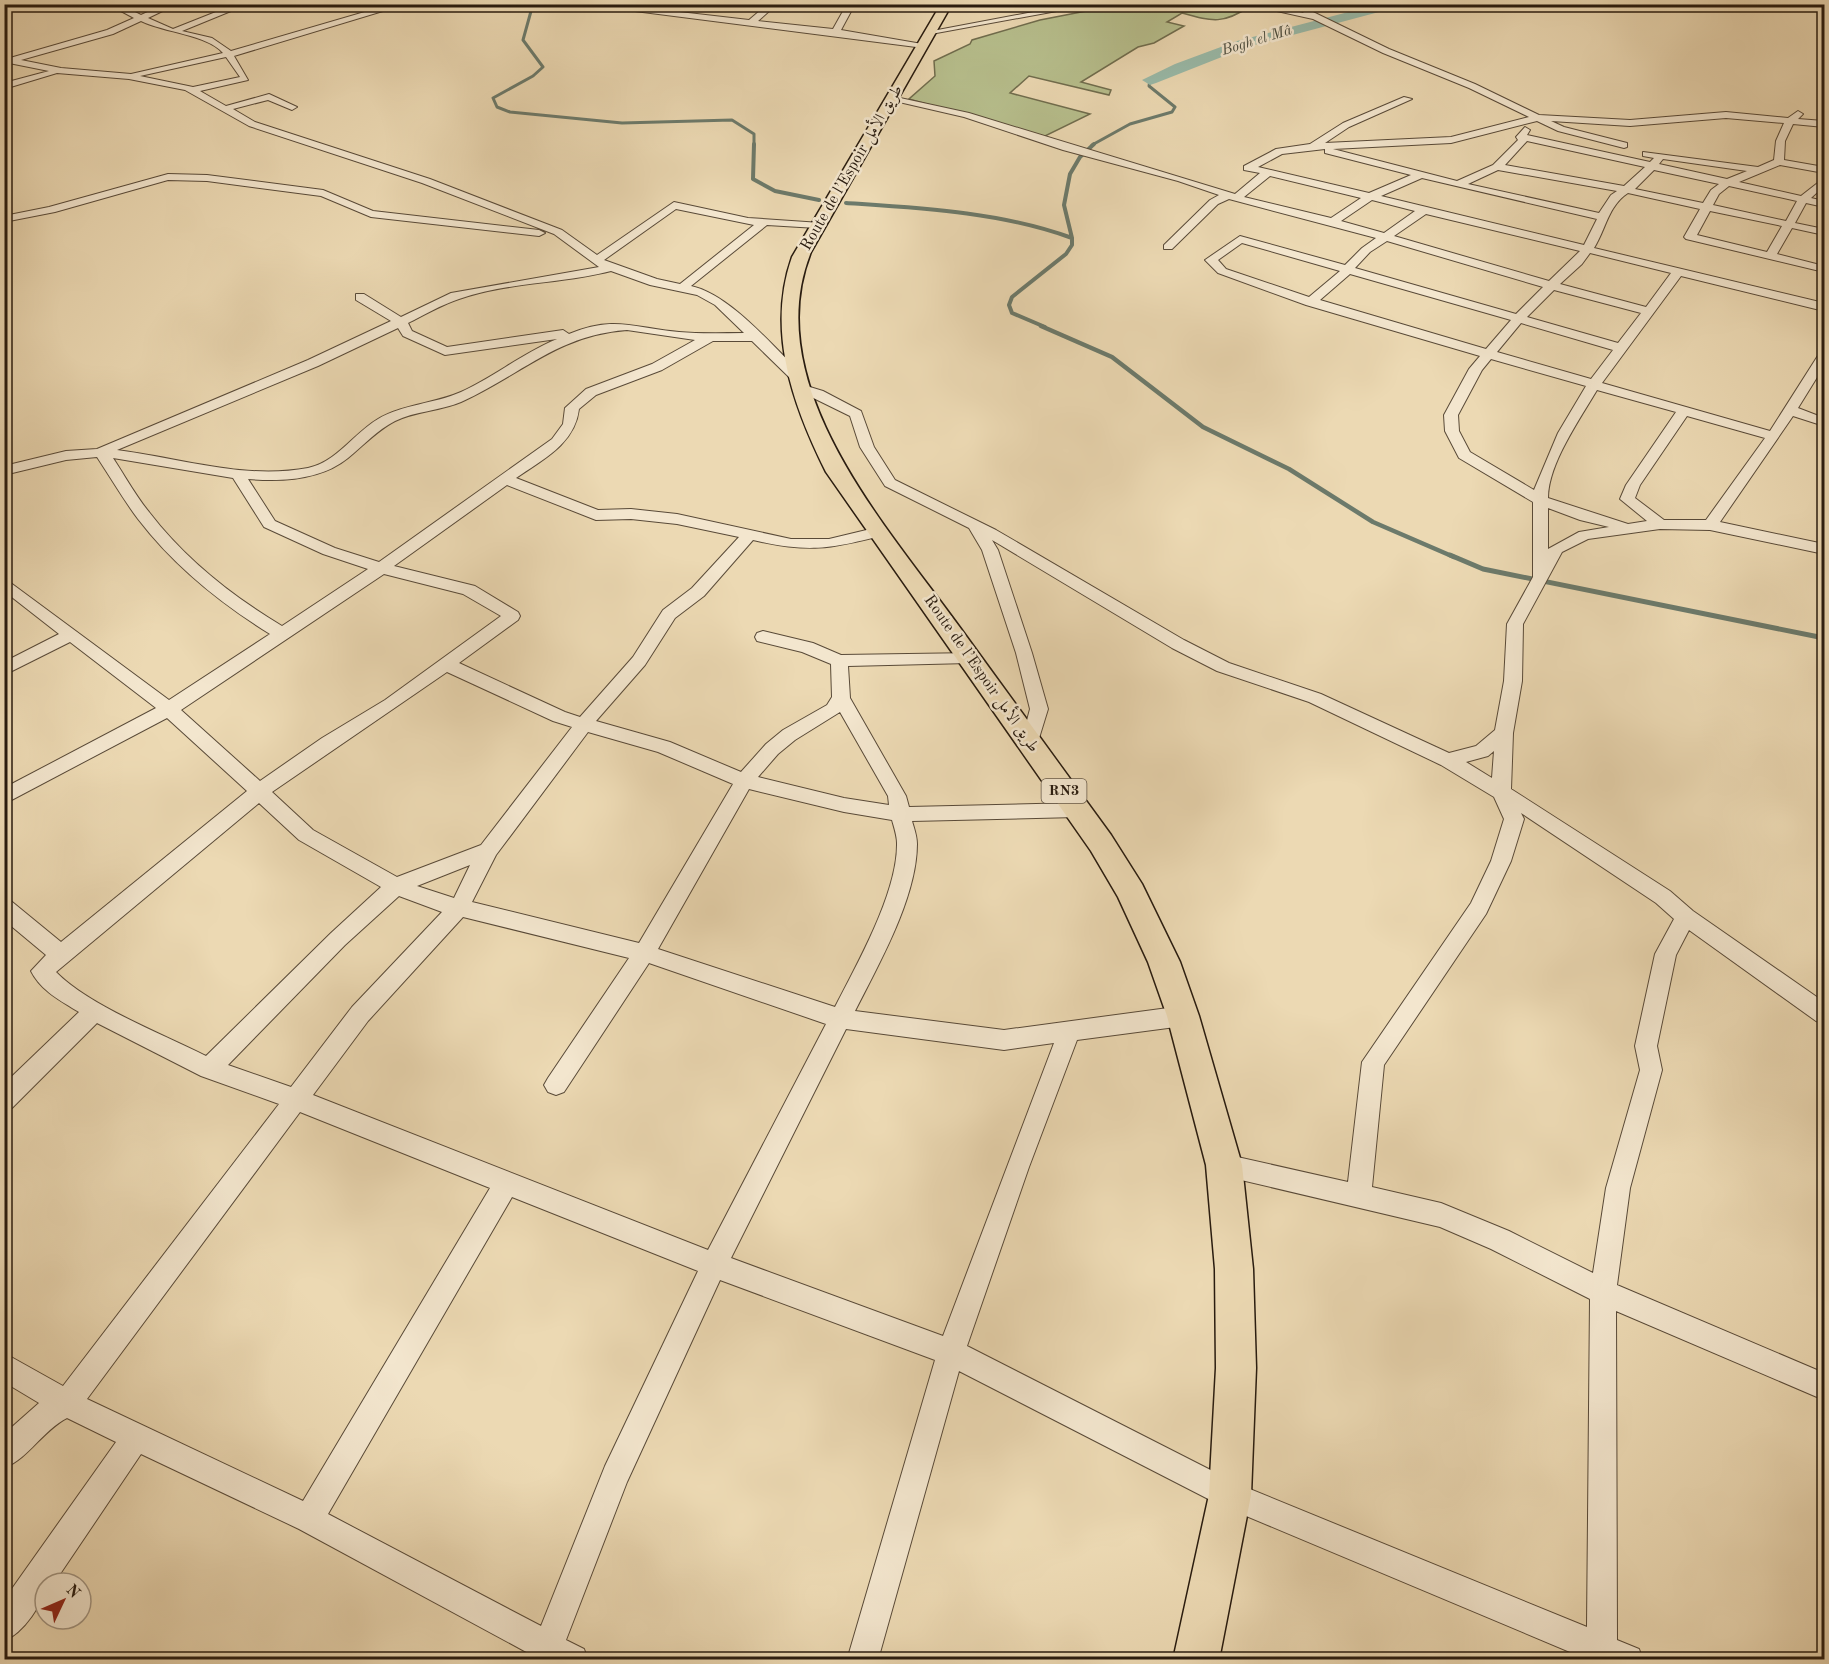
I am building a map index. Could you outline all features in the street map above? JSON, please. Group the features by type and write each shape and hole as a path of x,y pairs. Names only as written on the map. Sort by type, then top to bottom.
{"highway":[{"name":"Route de l’Espoir طريق الأمل","path":"937,22 817,225 800,260 794,281 791,310 799,383 815,432 831,462 1101,843 1131,892 1164,962 1183,1016 1224,1165 1234,1269 1236,1368 1230,1495 1196,1659"}],"street":[{"path":"112,4 138,18 209,40 224,48 245,78 191,90"},
{"path":"8,60 110,32 173,4"},
{"path":"174,31 244,4"},
{"path":"129,76 261,47 402,4"},
{"path":"584,4 836,32 1091,4"},
{"path":"654,13 671,4"},
{"path":"750,23 773,4"},
{"path":"836,32 851,4"},
{"path":"883,4 937,22"},
{"path":"1249,4 1324,20"},
{"path":"1297,4 1386,51 1541,117 1561,129 1628,138"},
{"path":"8,60 61,71 158,80 191,90 224,109 277,134 426,181 558,232 578,243 597,260 611,267 654,282 701,292 719,302 758,337 799,383 856,414 867,447 890,483 975,525 1059,571 1178,644 1223,667 1315,698 1449,760 1501,791 1663,897 1686,917 1824,1014"},
{"path":"4,86 61,71"},
{"path":"224,109 269,97 292,107"},
{"path":"891,99 966,115 1045,141 1182,179 1232,196 1650,312"},
{"path":"1312,147 1346,125 1407,99"},
{"path":"1779,162 1779,136 1790,120 1804,110"},
{"path":"1824,124 1726,115 1694,115 1644,122 1541,117 1451,140 1312,147 1280,151 1248,168 1824,307"},
{"path":"1458,184 1497,166 1523,140 1521,137 1528,125 1541,117"},
{"path":"1628,138 1644,122"},
{"path":"1521,137 1654,163 1727,183 1824,204"},
{"path":"1628,138 1629,149 1654,163 1689,159 1760,170"},
{"path":"1312,147 1420,175 1602,217"},
{"path":"1824,170 1779,162 1727,183 1715,192 1709,207 1690,237 1824,269"},
{"path":"1634,528 1585,517 1540,500 1464,455 1452,430 1451,414 1463,390 1519,318 1588,250 1602,217 1615,197 1627,190 1654,163"},
{"path":"1497,166 1627,190 1824,232"},
{"path":"1168,247 1214,202 1232,196 1268,172"},
{"path":"1332,222 1368,198 1420,175"},
{"path":"4,219 51,210 136,184 168,177 207,178 322,193 371,214 531,232 558,232"},
{"path":"1771,255 1803,200 1824,181"},
{"path":"597,260 674,205 748,222 817,225"},
{"path":"1310,302 1335,283 1366,250 1424,210"},
{"path":"683,287 764,222"},
{"path":"1621,348 1240,239 1211,260 1222,271 1310,302 1772,436"},
{"path":"4,471 45,460 101,453 205,411 230,397 313,363 455,296 581,275 611,267"},
{"path":"1540,579 1541,485 1565,433 1594,384 1650,312 1678,271"},
{"path":"360,297 401,322 407,333 445,351 627,326 666,334 758,337"},
{"path":"101,453 237,473 284,477 314,472 336,461 361,436 392,417 445,404 558,341 592,330"},
{"path":"4,797 169,709 381,568 557,442 570,424 572,408 591,392 648,371 710,337"},
{"path":"1710,525 1791,410 1819,378 1824,357"},
{"path":"1660,524 1627,499 1684,410"},
{"path":"1791,410 1824,422"},
{"path":"101,453 149,524 192,571 240,609 283,634"},
{"path":"237,473 269,524 329,551 381,568 469,590 512,616 260,791 42,971 57,987 95,1011 209,1069 295,1098 714,1265 951,1352 1230,1495 1621,1656 1603,1292 1618,1188 1650,1070 1646,1046 1666,954 1686,917"},
{"path":"505,479 596,515 631,514 677,519 791,544 829,544 879,532"},
{"path":"1359,1194 1373,1062 1479,908 1501,861 1514,819 1501,791 1504,733 1513,681 1515,624 1556,549 1584,535 1660,524 1710,525 1824,549"},
{"path":"975,525 990,550 1024,653 1039,709 1030,743"},
{"path":"4,1455 46,1414 67,1404 147,1301 295,1098 360,1014 460,906 488,850 583,725 639,661 669,614 698,592 749,535"},
{"path":"4,583 169,709 306,835 396,886 432,901 460,906 644,953 841,1019 1004,1040 1183,1016"},
{"path":"4,669 72,634"},
{"path":"763,637 807,647 839,661 969,657"},
{"path":"4,1366 67,1404 309,1519 554,1655 615,1476 714,1265 841,1019 900,888 907,843 897,796 841,698 839,661"},
{"path":"446,664 560,717 664,747 744,781 844,805 900,814 1077,810"},
{"path":"556,1085 644,953 744,781 772,749 789,735 833,709 841,698"},
{"path":"1449,760 1482,751 1504,733"},
{"path":"209,1069 338,939 396,886 488,850"},
{"path":"6,911 38,938 63,954"},
{"path":"4,1100 95,1011"},
{"path":"862,1659 951,1352 1017,1167 1070,1030"},
{"path":"1224,1165 1359,1194 1441,1215 1500,1240 1603,1292 1824,1387"},
{"path":"309,1519 507,1183"},
{"path":"4,1626 57,1554 136,1437"}],"green space":[{"path":"1244,4 1251,6 1233,16 1218,20 1182,13 1167,22 1184,26 1154,43 1138,47 1081,82 1111,90 1109,95 1029,76 1010,93 1090,114 1043,137 909,99 935,76 934,61 970,44 972,40 1040,20 1117,5"}],"waterway":[{"path":"533,4 523,40 543,67 533,76 493,98 497,107 510,112 622,123 732,120 754,134 754,144"},
{"name":"Bogh el Mâ","path":"1150,80 1211,55 1273,34 1402,4"},
{"path":"1092,145 1130,124 1172,112 1175,107 1149,86 1150,80"},
{"path":"754,144 753,179 775,191 819,200"},
{"path":"1072,238 1064,205 1070,174 1080,157 1094,144"},
{"path":"846,203 932,209 989,217 1045,229 1072,238"},
{"path":"1045,327 1012,313 1009,305 1012,297 1066,254 1072,245 1072,238"},
{"path":"1041,326 1112,357 1203,427 1289,469 1373,522 1454,557"},
{"path":"1450,555 1483,569 1824,638"}]}
